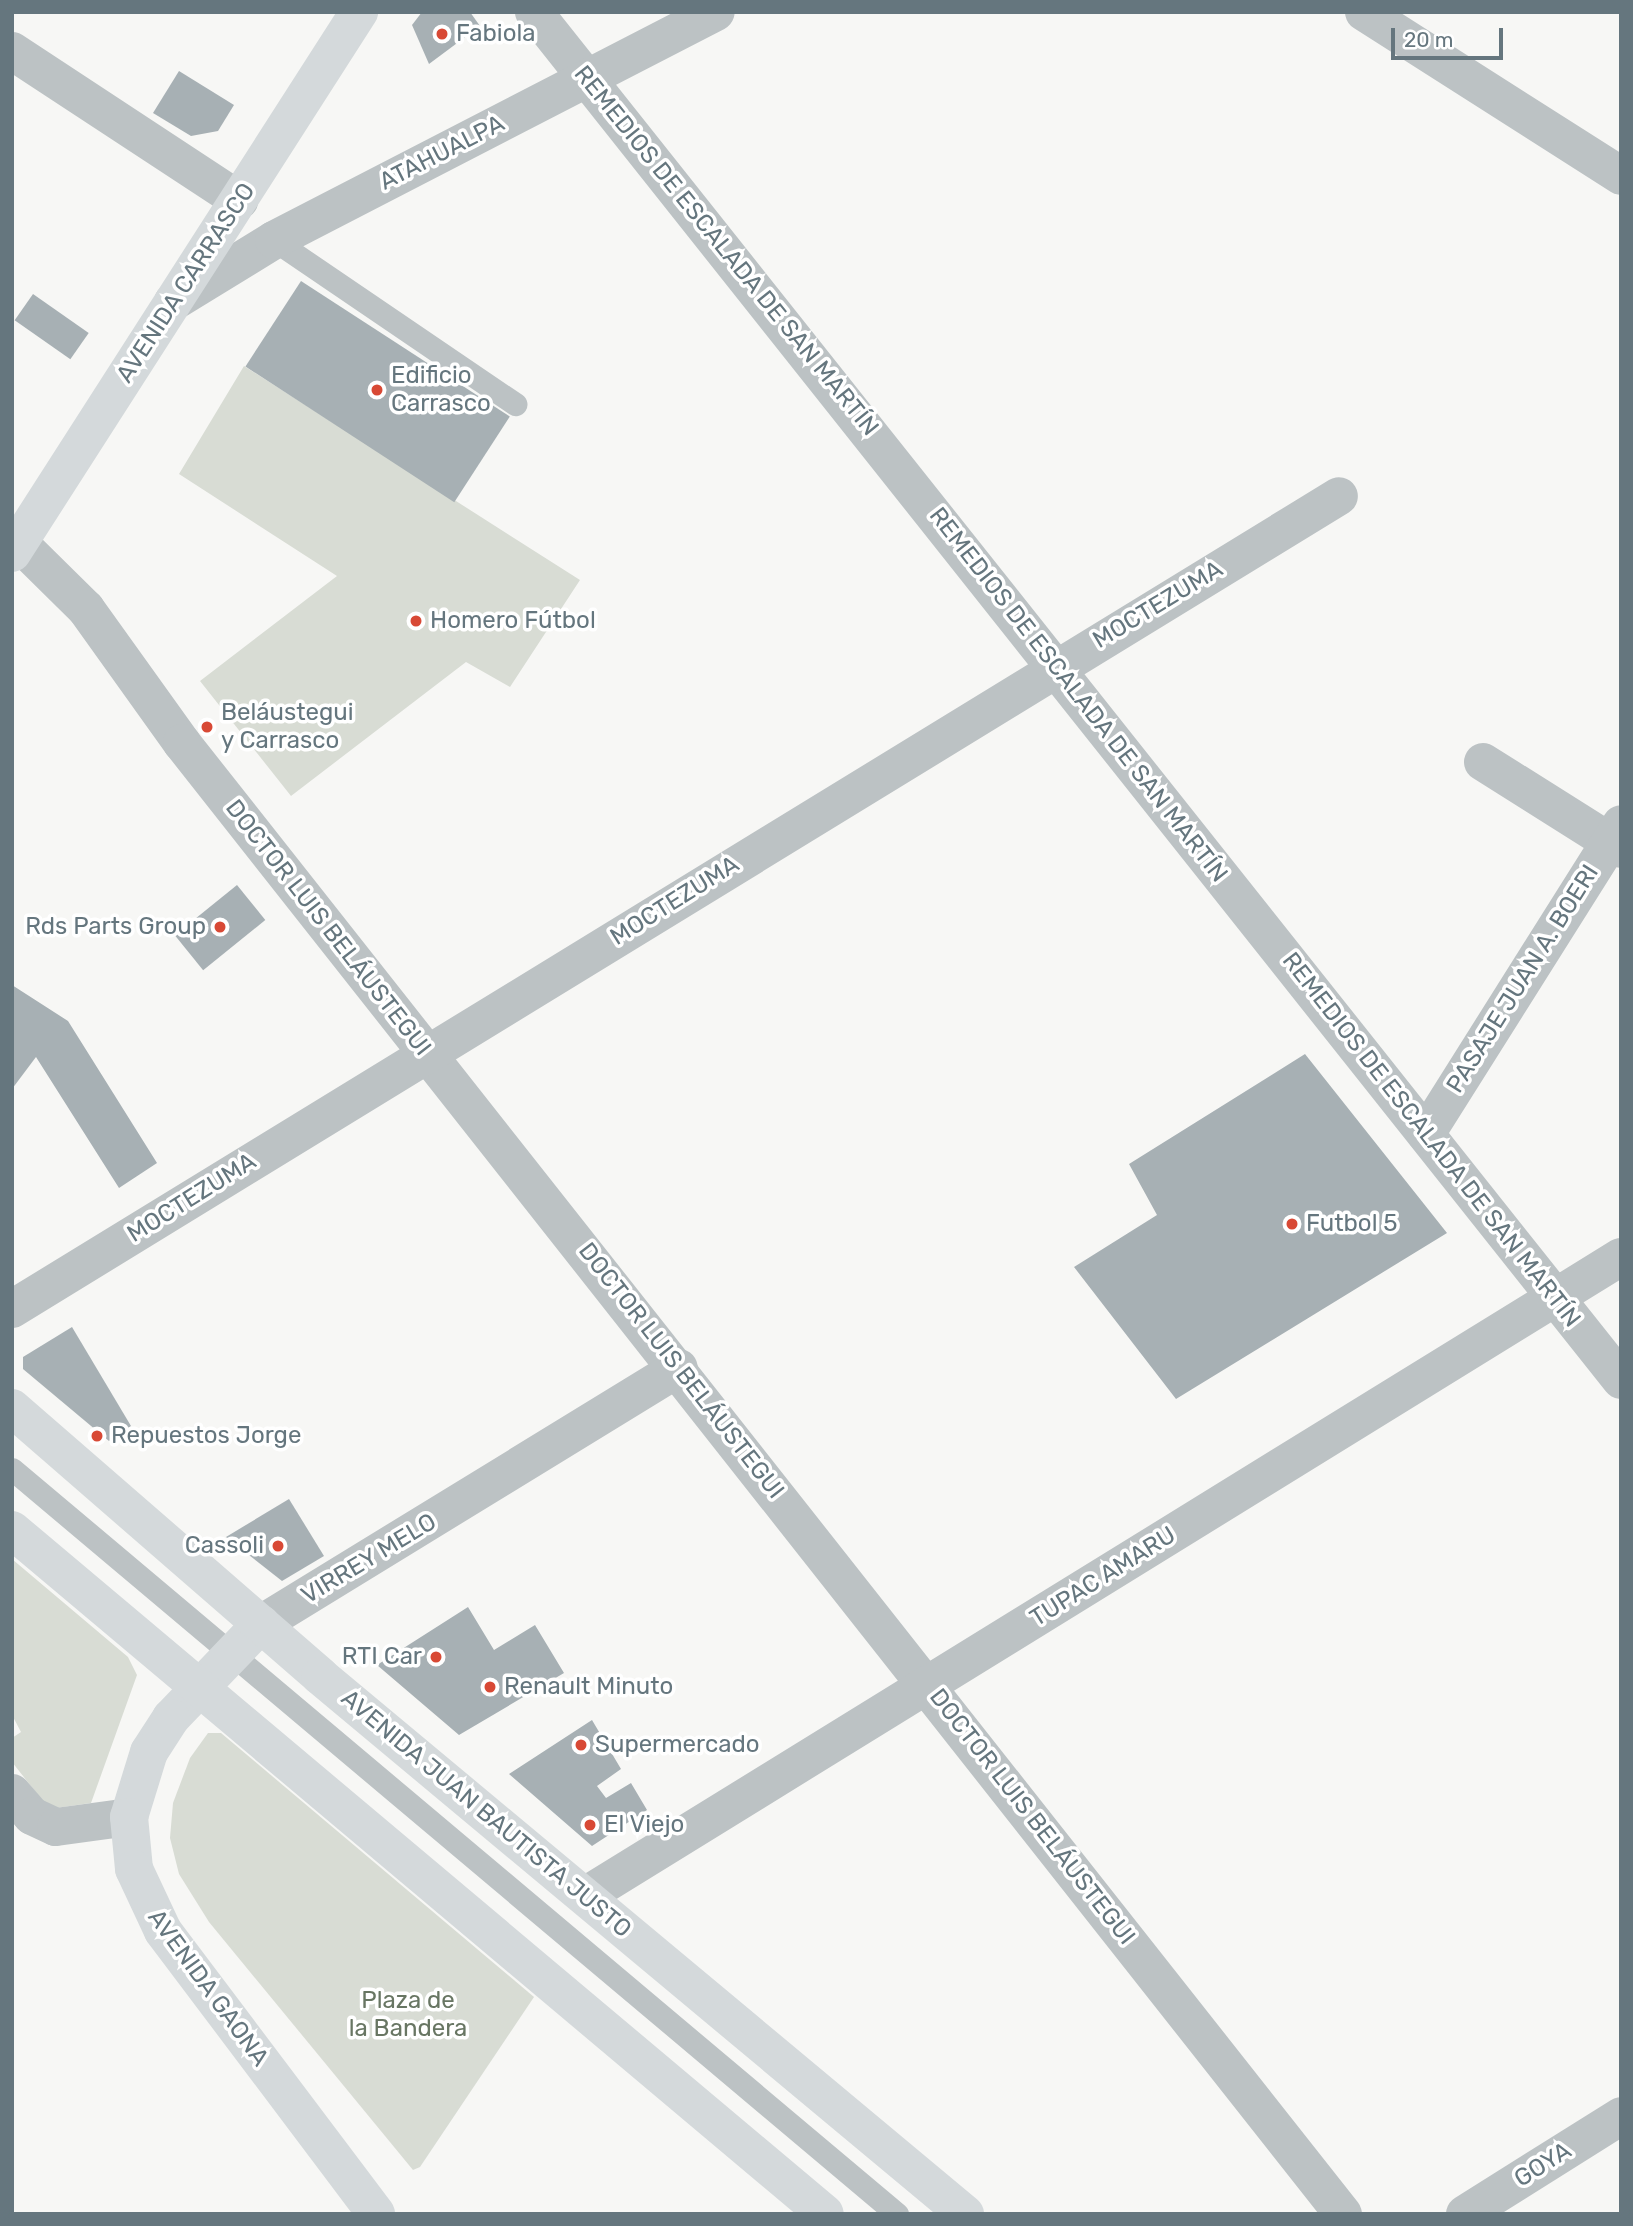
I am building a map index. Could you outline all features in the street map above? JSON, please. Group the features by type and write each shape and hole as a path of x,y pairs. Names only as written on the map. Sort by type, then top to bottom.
{"main road":[{"name":"AVENIDA CARRASCO","path":"15,544 359,12"},
{"name":"AVENIDA JUAN BAUTISTA JUSTO","path":"12,1408 261,1624 965,2214"},
{"path":"12,1530 825,2214"},
{"name":"VIRREY MELO","path":"129,1817 149,1752 200,1688 261,1624"},
{"name":"AVENIDA GAONA","path":"129,1817 137,1879 154,1918 376,2214"}],"street":[{"name":"REMEDIOS DE ESCALADA DE SAN MARTÍN","path":"534,12 1621,1380"},
{"name":"ATAHUALPA","path":"173,302 274,240 716,12"},
{"path":"1364,12 1621,176"},
{"path":"12,51 239,200"},
{"name":"MOCTEZUMA","path":"12,1309 1339,496"},
{"name":"DOCTOR LUIS BELÁUSTEGUI","path":"15,544 86,609 182,743 427,1054 680,1368 1343,2214"},
{"path":"1483,762 1617,839"},
{"name":"PASAJE JUAN A. BOERI","path":"1426,1134 1617,839"},
{"name":"TUPAC AMARU","path":"585,1896 1621,1257"},
{"name":"VIRREY MELO","path":"261,1624 680,1368"},
{"path":"12,1793 32,1815 56,1827 129,1817"},
{"name":"GOYA","path":"1465,2214 1621,2116"}],"lane":[{"path":"274,240 515,404"},
{"path":"12,1469 889,2209"}],"green space":[{"name":"Homero Fútbol","path":"244,366 580,580 510,687 466,662 291,796 200,681 337,576 179,474"},
{"path":"12,1559 128,1657 137,1675 91,1803 49,1809 12,1762 12,1738 21,1732 12,1715"},
{"name":"Plaza de la Bandera","path":"208,1733 221,1733 534,1997 420,2167 413,2170 209,1922 179,1874 170,1838 173,1803 190,1758"}],"building":[{"name":"Fabiola","path":"422,12 470,12 480,26 429,64 412,25"},
{"path":"179,71 234,105 218,131 191,136 153,113"},
{"name":"Edificio Carrasco","path":"301,281 510,417 454,502 245,367"},
{"path":"33,294 89,333 70,359 15,320"},
{"name":"Rds Parts Group","path":"237,885 265,920 203,970 175,935"},
{"path":"12,985 68,1021 157,1163 119,1188 36,1057 12,1089"},
{"name":"Futbol 5","path":"1305,1054 1447,1233 1176,1399 1074,1267 1157,1215 1129,1164"},
{"path":"72,1327 131,1426 109,1441 23,1369 23,1357"},
{"name":"Cassoli","path":"289,1499 324,1556 282,1581 226,1537"},
{"path":"468,1607 494,1650 535,1625 564,1673 459,1735 377,1665"},
{"name":"Supermercado","path":"592,1720 621,1769 597,1786 606,1798 631,1783 647,1810 592,1846 509,1774"}],"place":[{"name":"Fabiola","path":"442,34"},
{"name":"Edificio Carrasco","path":"377,390"},
{"name":"Homero Fútbol","path":"416,621"},
{"name":"Beláustegui y Carrasco","path":"207,727"},
{"name":"Rds Parts Group","path":"220,927"},
{"name":"Futbol 5","path":"1292,1224"},
{"name":"Repuestos Jorge","path":"97,1436"},
{"name":"Cassoli","path":"278,1546"},
{"name":"RTI Car","path":"436,1657"},
{"name":"Renault Minuto","path":"490,1687"},
{"name":"Supermercado","path":"581,1745"},
{"name":"El Viejo","path":"590,1825"}]}
